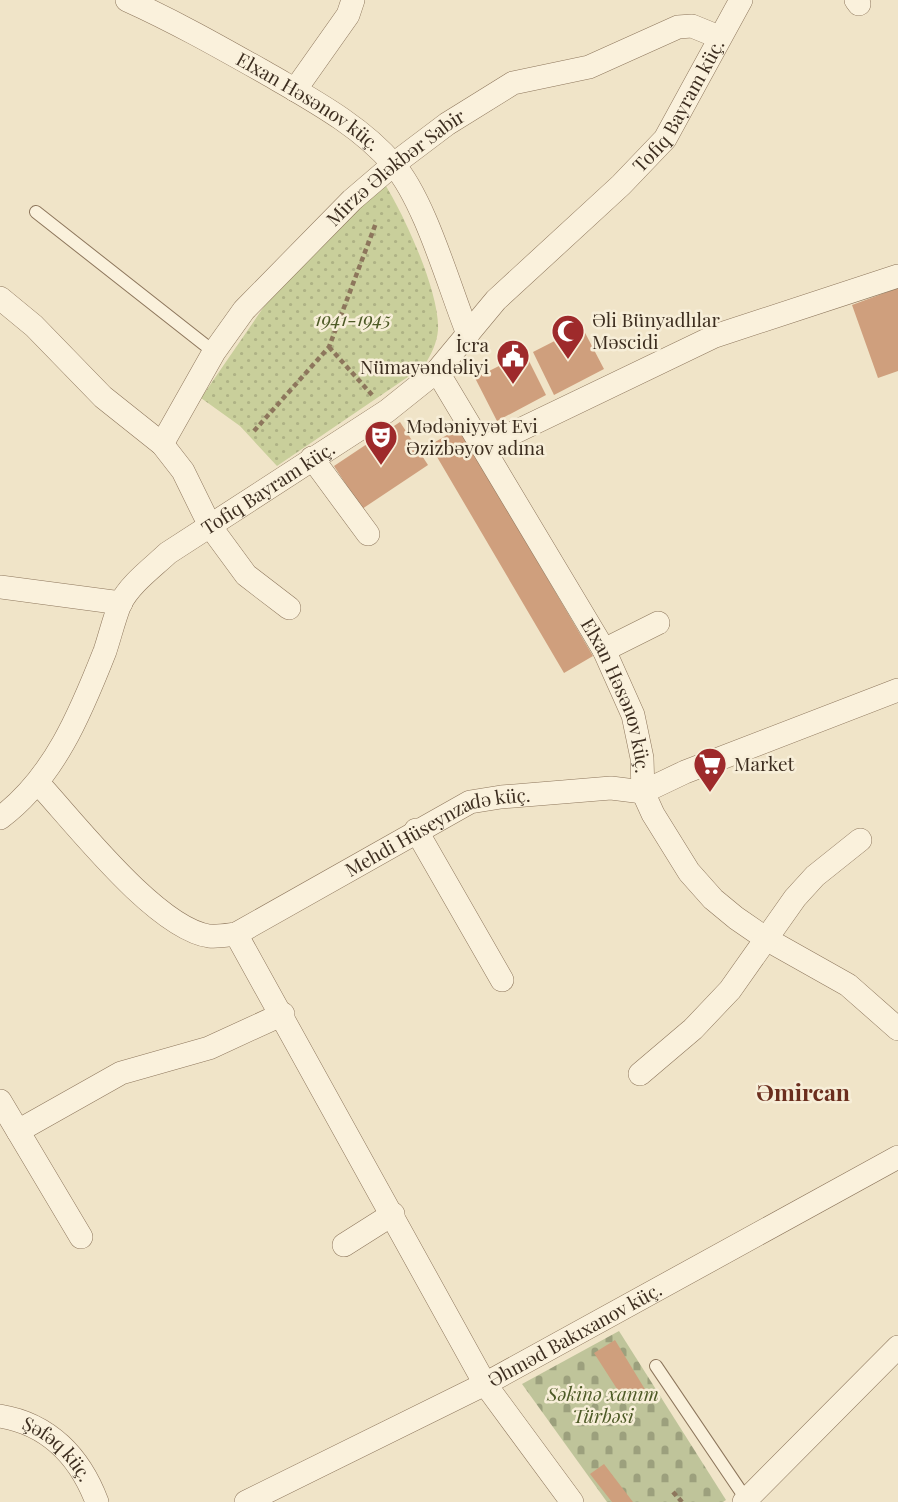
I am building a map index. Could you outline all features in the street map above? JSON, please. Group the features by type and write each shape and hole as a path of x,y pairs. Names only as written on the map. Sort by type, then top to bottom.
{"street":[{"name":"Elxan Həsənov küç.","path":"127,0 198,34 295,90 371,142 394,164 421,212 468,334"},
{"path":"295,90 348,15 353,0"},
{"name":"Tofiq Bayram küç.","path":"0,818 38,783 70,732 121,603 168,553 387,411 437,371 496,300 621,185 664,139 741,0"},
{"name":"Mirzə Ələkbər Sabir","path":"162,444 214,352 268,282 352,200 447,124 513,83 589,67 678,27 692,26 719,37"},
{"path":"484,447 715,336 898,276"},
{"path":"0,298 44,335 103,397 162,444 183,471 210,526 246,575 289,608"},
{"name":"Elxan Həsənov küç.","path":"437,371 604,650 633,715 642,758 643,792 653,814 697,881 713,899 768,940 848,985 898,1028"},
{"path":"312,458 368,534"},
{"path":"0,587 121,603"},
{"path":"604,650 659,623"},
{"path":"643,792 685,772 898,690"},
{"path":"38,783 141,894 165,915 186,928 210,936 236,934 283,1014 485,1384 572,1502"},
{"name":"Mehdi Hüseynzadə küç.","path":"236,934 416,830 470,802 611,788 643,792"},
{"path":"416,830 502,980"},
{"path":"640,1074 702,1020 730,990 768,940 795,898 815,876 860,840"},
{"path":"19,1131 121,1073 209,1048 283,1014"},
{"path":"0,1101 81,1237"},
{"name":"Əhməd Bakıxanov küç.","path":"246,1502 485,1384 898,1157"},
{"path":"344,1245 393,1214"},
{"path":"745,1501 898,1347"},
{"name":"Şəfəq küç.","path":"0,1416 28,1422 56,1440 86,1475 97,1502"}],"lane":[{"path":"36,212 214,352"},
{"path":"656,1366 745,1501"}],"path":[{"path":"254,431 329,347 376,223"},
{"path":"329,347 387,411"},
{"path":"673,1492 682,1502"}],"green space":[{"name":"1941-1945","path":"384,183 410,233 427,275 437,314 435,344 424,366 277,466 240,426 201,398 283,279"},
{"name":"Səkinə xanım Türbəsi","path":"619,1331 726,1500 723,1502 607,1502 522,1384"}],"building":[{"path":"898,288 898,371 878,378 852,305"},
{"path":"582,327 604,369 554,395 533,352"},
{"path":"525,353 546,395 497,421 475,378"},
{"path":"400,422 428,465 362,509 334,466"},
{"path":"459,428 593,656 564,673 430,445"},
{"path":"615,1340 646,1391 626,1403 594,1353"},
{"path":"604,1464 633,1502 612,1502 590,1474"}],"place":[{"name":"Əli Bünyadlılar Məscidi","path":"568,361"},
{"name":"İcra Nümayəndəliyi","path":"513,386"},
{"name":"Mədəniyyət Evi Əzizbəyov adına","path":"381,467"},
{"name":"Market","path":"710,794"}],"district":[{"name":"Əmircan","path":"803,1093"}]}
